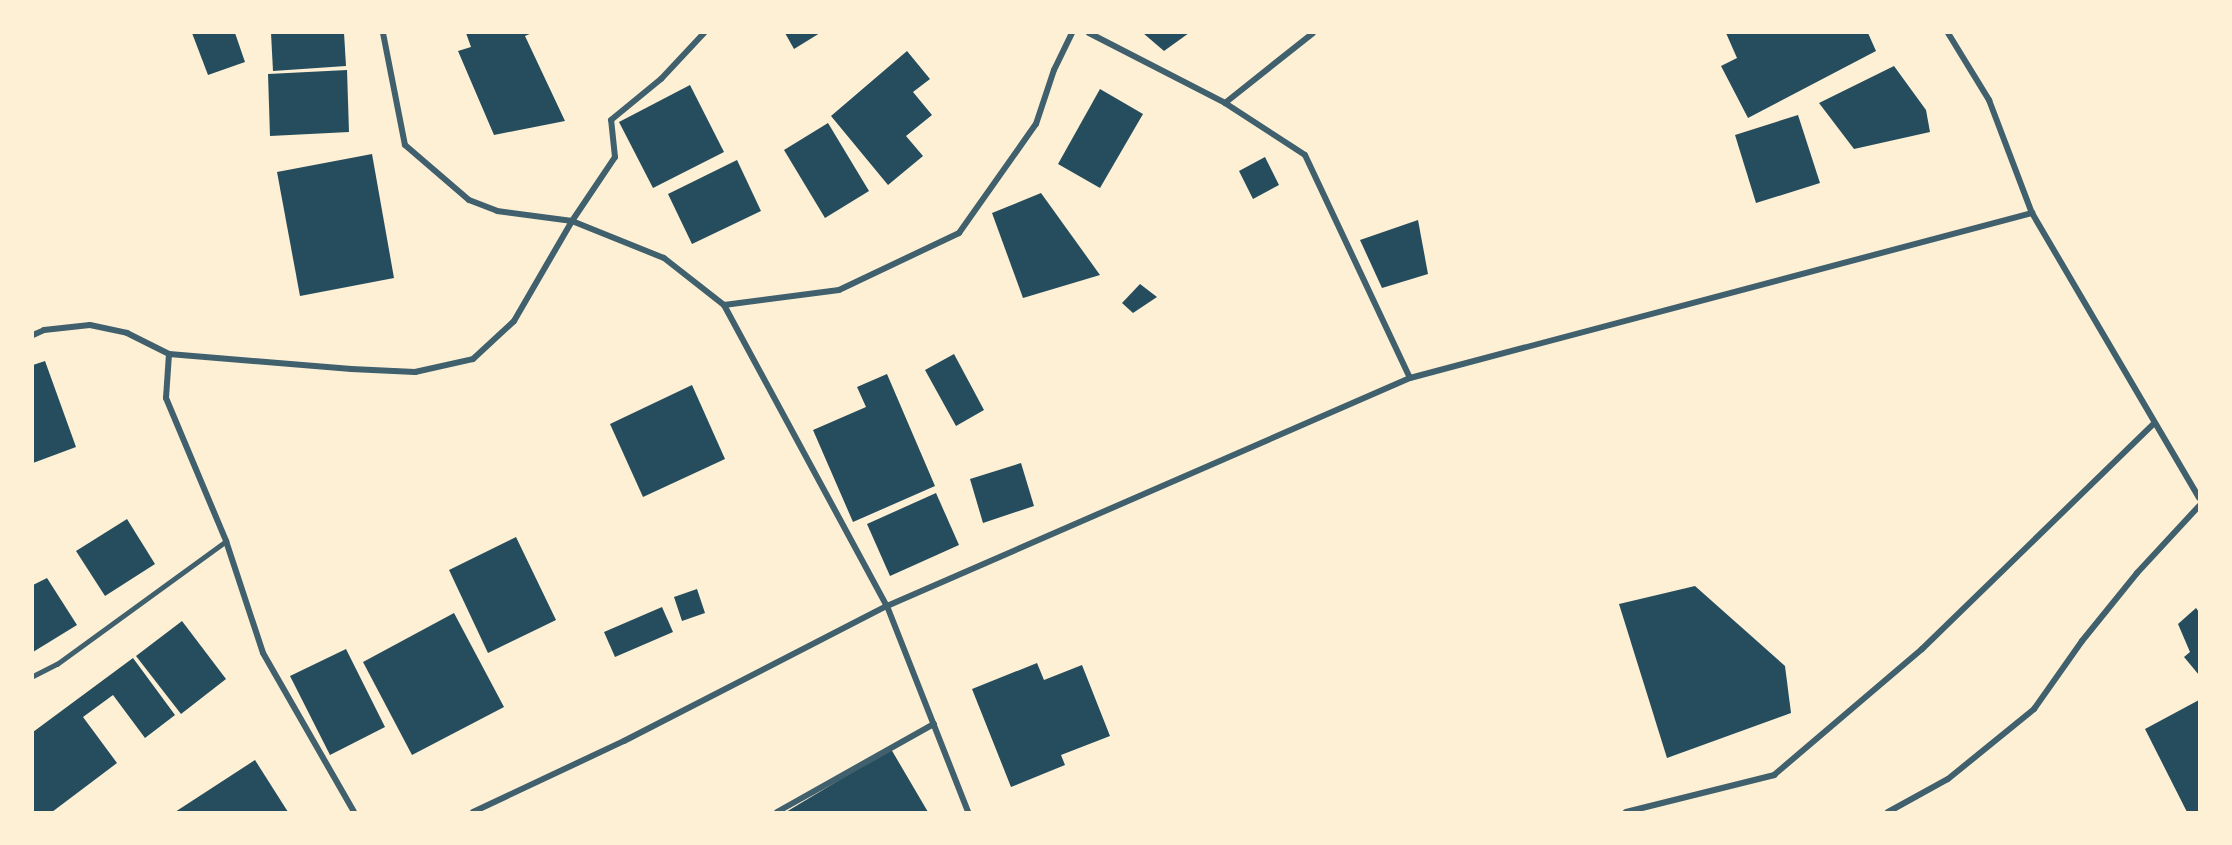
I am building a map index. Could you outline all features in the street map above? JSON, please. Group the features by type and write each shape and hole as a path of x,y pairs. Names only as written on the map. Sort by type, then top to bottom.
{"street":[{"path":"383,33 405,145 469,200 497,211 572,221 664,258 724,305 886,606 968,812"},
{"path":"33,335 44,330 90,325 127,333 169,354 415,372 473,359 514,321 572,221 615,157 611,120 661,79 704,33"},
{"path":"724,305 839,290 959,233 1036,124 1054,70 1072,33"},
{"path":"1089,33 1225,103 1305,154 1410,378"},
{"path":"1225,103 1313,33"},
{"path":"1948,33 1989,100 2032,213 2199,498"},
{"path":"473,812 624,741 886,606 1410,378 2032,213"},
{"path":"169,354 166,398 226,541 263,653 354,812"},
{"path":"1626,812 1774,774 1922,649 2154,423"},
{"path":"1888,812 1948,779 2034,709 2082,641 2130,582 2199,506"},
{"path":"777,812 934,724"}],"lane":[{"path":"33,676 57,664 226,541"}],"building":[{"path":"192,33 235,33 245,62 208,75"},
{"path":"271,33 344,33 346,66 273,71"},
{"path":"466,33 532,33 525,36 565,121 494,135 458,51 471,47"},
{"path":"785,33 820,33 794,49"},
{"path":"1143,33 1189,33 1164,51"},
{"path":"1726,33 1868,33 1876,51 1748,118 1721,66 1737,58"},
{"path":"907,51 930,79 913,92 932,115 906,136 923,156 888,185 831,116"},
{"path":"1894,66 1926,110 1930,132 1854,149 1819,103"},
{"path":"347,70 349,132 270,136 268,74"},
{"path":"690,85 724,152 653,188 619,122"},
{"path":"1100,89 1143,114 1100,188 1058,164"},
{"path":"1798,115 1820,183 1756,203 1735,135"},
{"path":"828,123 869,191 825,218 784,150"},
{"path":"372,154 394,278 300,296 277,172"},
{"path":"1265,157 1279,185 1253,199 1239,171"},
{"path":"737,160 761,211 692,244 668,194"},
{"path":"1041,193 1100,275 1023,298 992,213"},
{"path":"1418,220 1428,274 1382,288 1360,240"},
{"path":"1140,284 1157,297 1133,313 1122,303"},
{"path":"954,354 984,410 956,426 925,370"},
{"path":"45,361 76,447 33,463 33,365"},
{"path":"887,374 935,486 853,522 813,430 866,407 857,387"},
{"path":"692,385 725,459 643,497 610,424"},
{"path":"1021,463 1034,506 983,523 970,479"},
{"path":"936,493 959,545 890,576 867,524"},
{"path":"127,519 155,564 105,596 76,551"},
{"path":"516,537 556,620 488,653 449,570"},
{"path":"47,578 77,625 33,652 33,585"},
{"path":"1695,586 1785,666 1791,713 1667,758 1619,604"},
{"path":"697,589 705,613 682,621 674,597"},
{"path":"662,607 673,632 615,657 604,632"},
{"path":"2196,608 2199,612 2199,675 2184,657 2190,652 2178,624"},
{"path":"454,613 504,707 412,755 363,662"},
{"path":"182,621 226,679 181,714 136,656"},
{"path":"346,649 385,727 330,755 290,676"},
{"path":"133,658 175,715 145,738 113,695 83,717 117,763 52,812 33,812 33,732"},
{"path":"1037,663 1044,680 1082,665 1110,736 1061,755 1065,765 1011,787 972,689"},
{"path":"2199,700 2199,812 2187,812 2145,729"},
{"path":"891,749 928,812 786,812"},
{"path":"255,760 288,812 175,812"}]}
